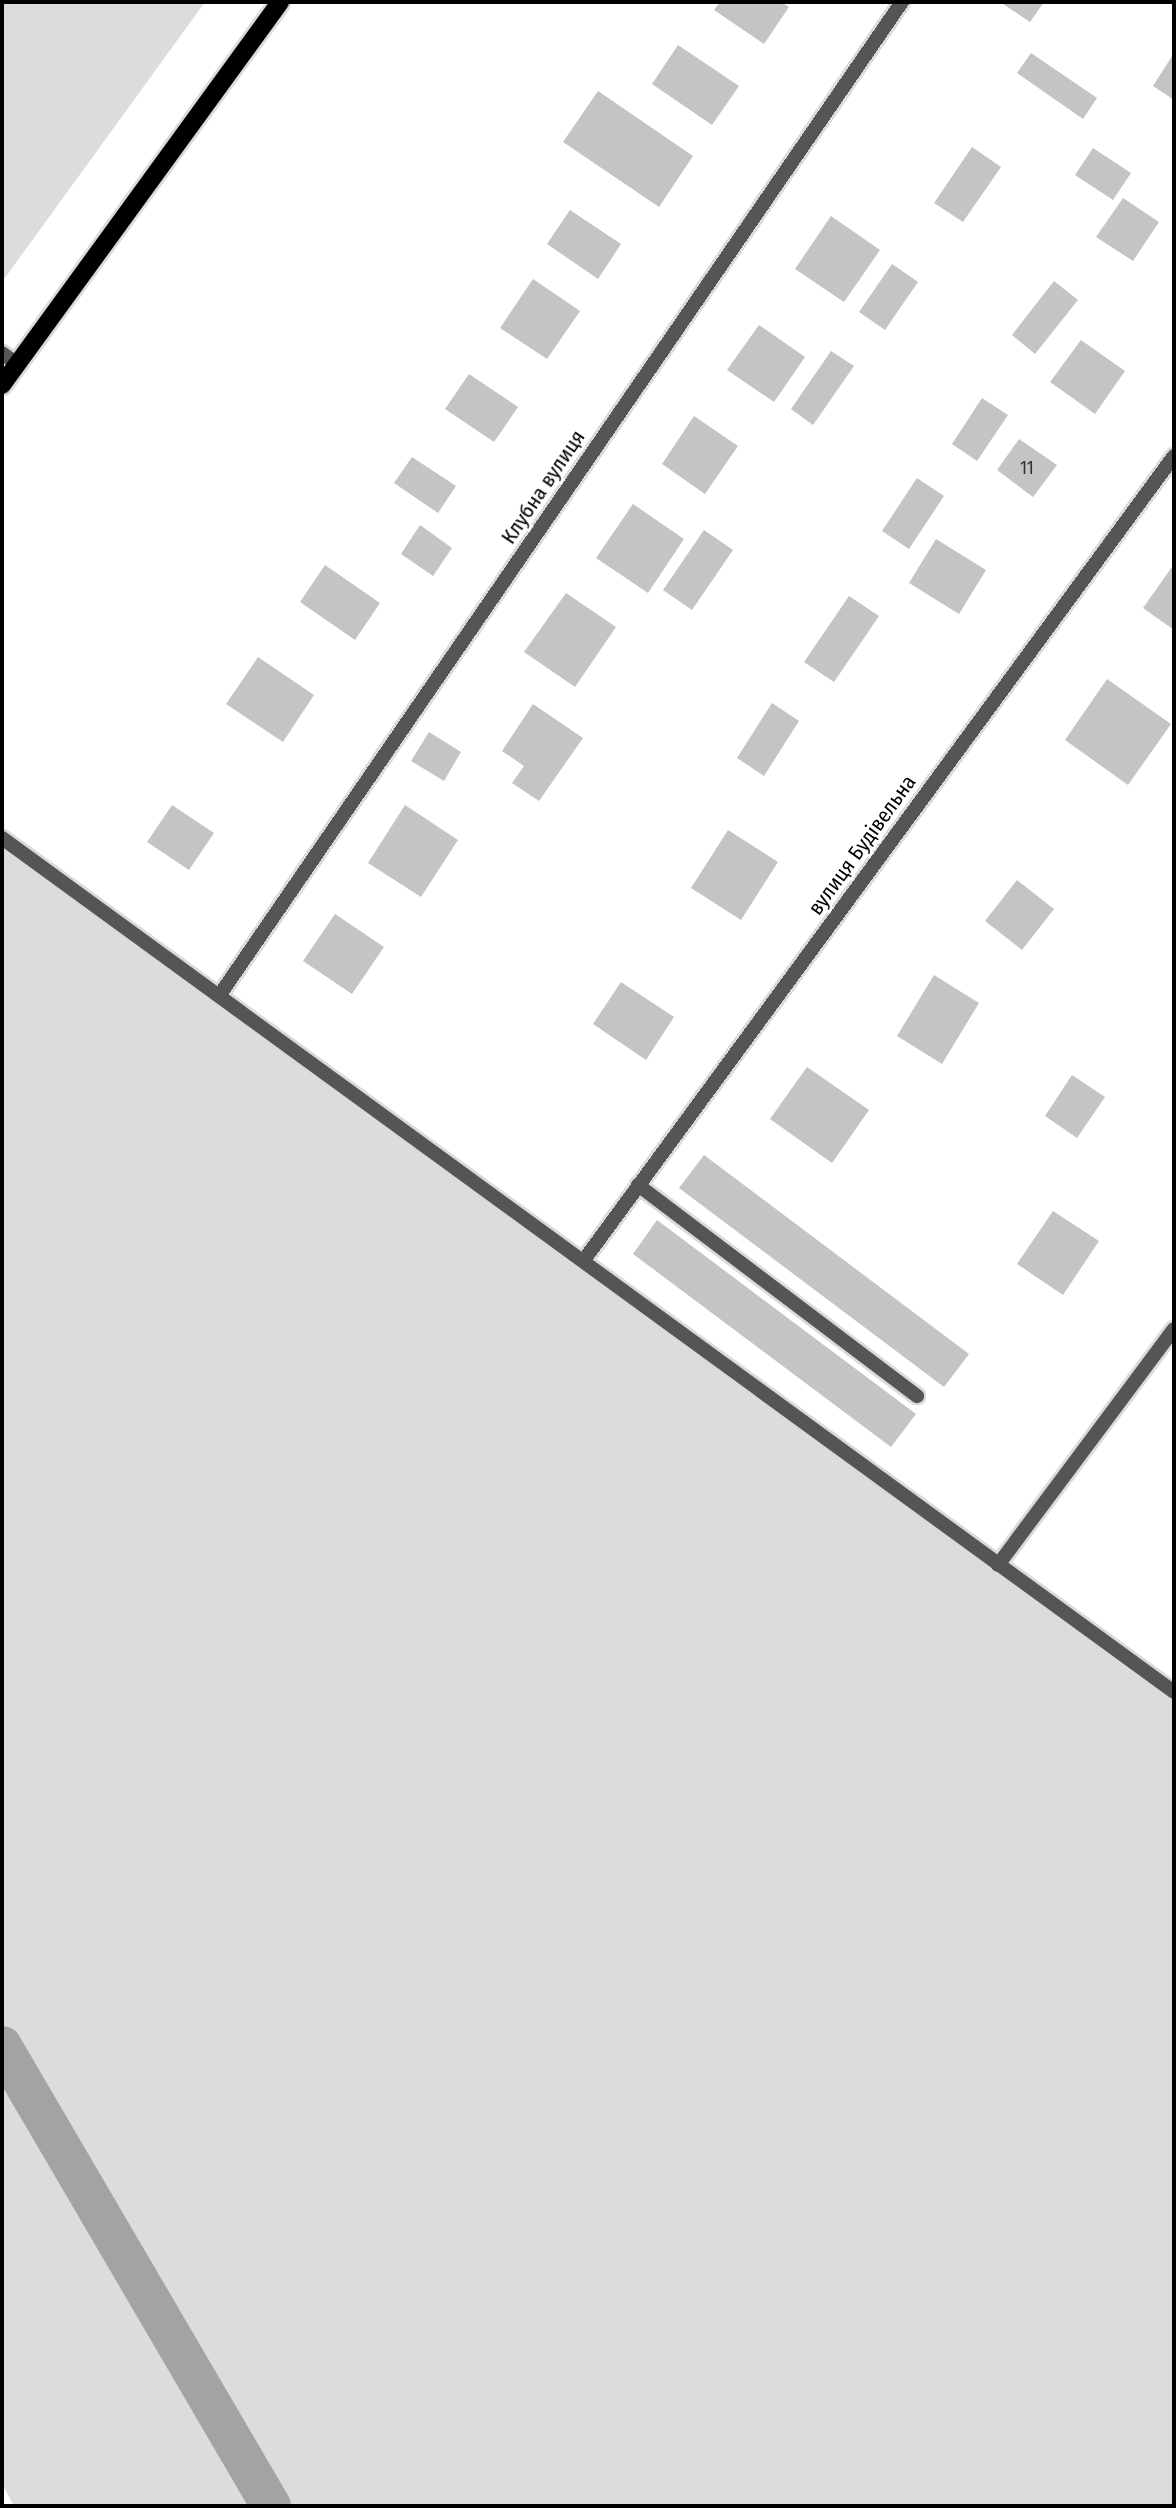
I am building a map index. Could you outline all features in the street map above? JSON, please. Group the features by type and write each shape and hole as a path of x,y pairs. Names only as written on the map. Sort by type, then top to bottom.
{"main road":[{"path":"2,385 280,2"}],"street":[{"name":"Клубна вулиця","path":"219,996 902,2"},
{"path":"2,353 17,365"},
{"name":"вулиця Будівельна","path":"584,1259 1174,456"},
{"path":"2,838 584,1259 998,1566 1174,1692"},
{"path":"638,1185 917,1396"},
{"path":"998,1566 1174,1329"}],"shaded area":[{"path":"2,2 205,2 2,282"},
{"path":"2,838 1174,1692 1174,2506 14,2506 2,2484"}],"building":[{"path":"720,2 781,2 789,7 764,44 714,10"},
{"path":"1000,2 1044,2 1030,22"},
{"path":"678,45 739,86 712,125 652,84"},
{"path":"1031,53 1097,98 1083,119 1017,73"},
{"path":"1174,53 1174,100 1153,86"},
{"path":"598,91 693,156 659,207 563,142"},
{"path":"972,147 1001,167 963,222 934,203"},
{"path":"1093,148 1131,173 1113,200 1075,175"},
{"path":"1123,198 1159,222 1133,261 1096,237"},
{"path":"570,210 621,244 598,279 547,244"},
{"path":"831,216 880,250 844,302 795,269"},
{"path":"892,264 918,282 885,330 859,312"},
{"path":"533,279 580,311 547,359 500,328"},
{"path":"1054,281 1078,300 1035,354 1012,335"},
{"path":"759,325 805,357 774,402 727,370"},
{"path":"1081,340 1125,371 1095,414 1050,382"},
{"path":"831,351 854,366 813,425 791,409"},
{"path":"469,374 518,407 494,442 445,409"},
{"path":"982,398 1008,415 977,461 952,444"},
{"path":"694,416 738,446 705,494 662,464"},
{"path":"1019,439 1057,465 1033,497 997,470"},
{"path":"412,457 456,486 438,513 394,483"},
{"path":"917,478 944,496 909,549 882,531"},
{"path":"633,504 684,539 648,593 596,558"},
{"path":"420,525 452,548 433,576 401,554"},
{"path":"704,530 733,550 692,610 663,590"},
{"path":"936,539 986,570 959,614 909,583"},
{"path":"1174,564 1174,630 1143,608"},
{"path":"325,565 380,603 355,640 300,602"},
{"path":"566,593 616,627 575,687 524,652"},
{"path":"849,596 879,616 834,682 804,662"},
{"path":"258,657 314,695 283,742 226,704"},
{"path":"1107,679 1171,724 1128,785 1065,740"},
{"path":"772,703 799,721 764,776 737,758"},
{"path":"533,704 583,738 539,801 512,783 524,766 502,751"},
{"path":"429,732 461,752 444,781 411,761"},
{"path":"172,805 214,833 189,870 147,842"},
{"path":"405,805 458,840 421,897 368,863"},
{"path":"728,830 778,862 741,920 691,888"},
{"path":"1017,880 1054,909 1022,950 985,921"},
{"path":"335,914 384,947 352,994 303,961"},
{"path":"934,975 979,1003 942,1064 897,1036"},
{"path":"621,982 674,1017 646,1060 593,1024"},
{"path":"807,1067 869,1110 832,1163 770,1119"},
{"path":"1072,1075 1105,1097 1077,1138 1045,1116"},
{"path":"704,1155 969,1354 944,1387 679,1188"},
{"path":"1053,1211 1099,1241 1063,1295 1017,1264"},
{"path":"657,1220 916,1414 891,1447 633,1254"}],"waterway":[{"path":"2,2046 271,2506"}]}
